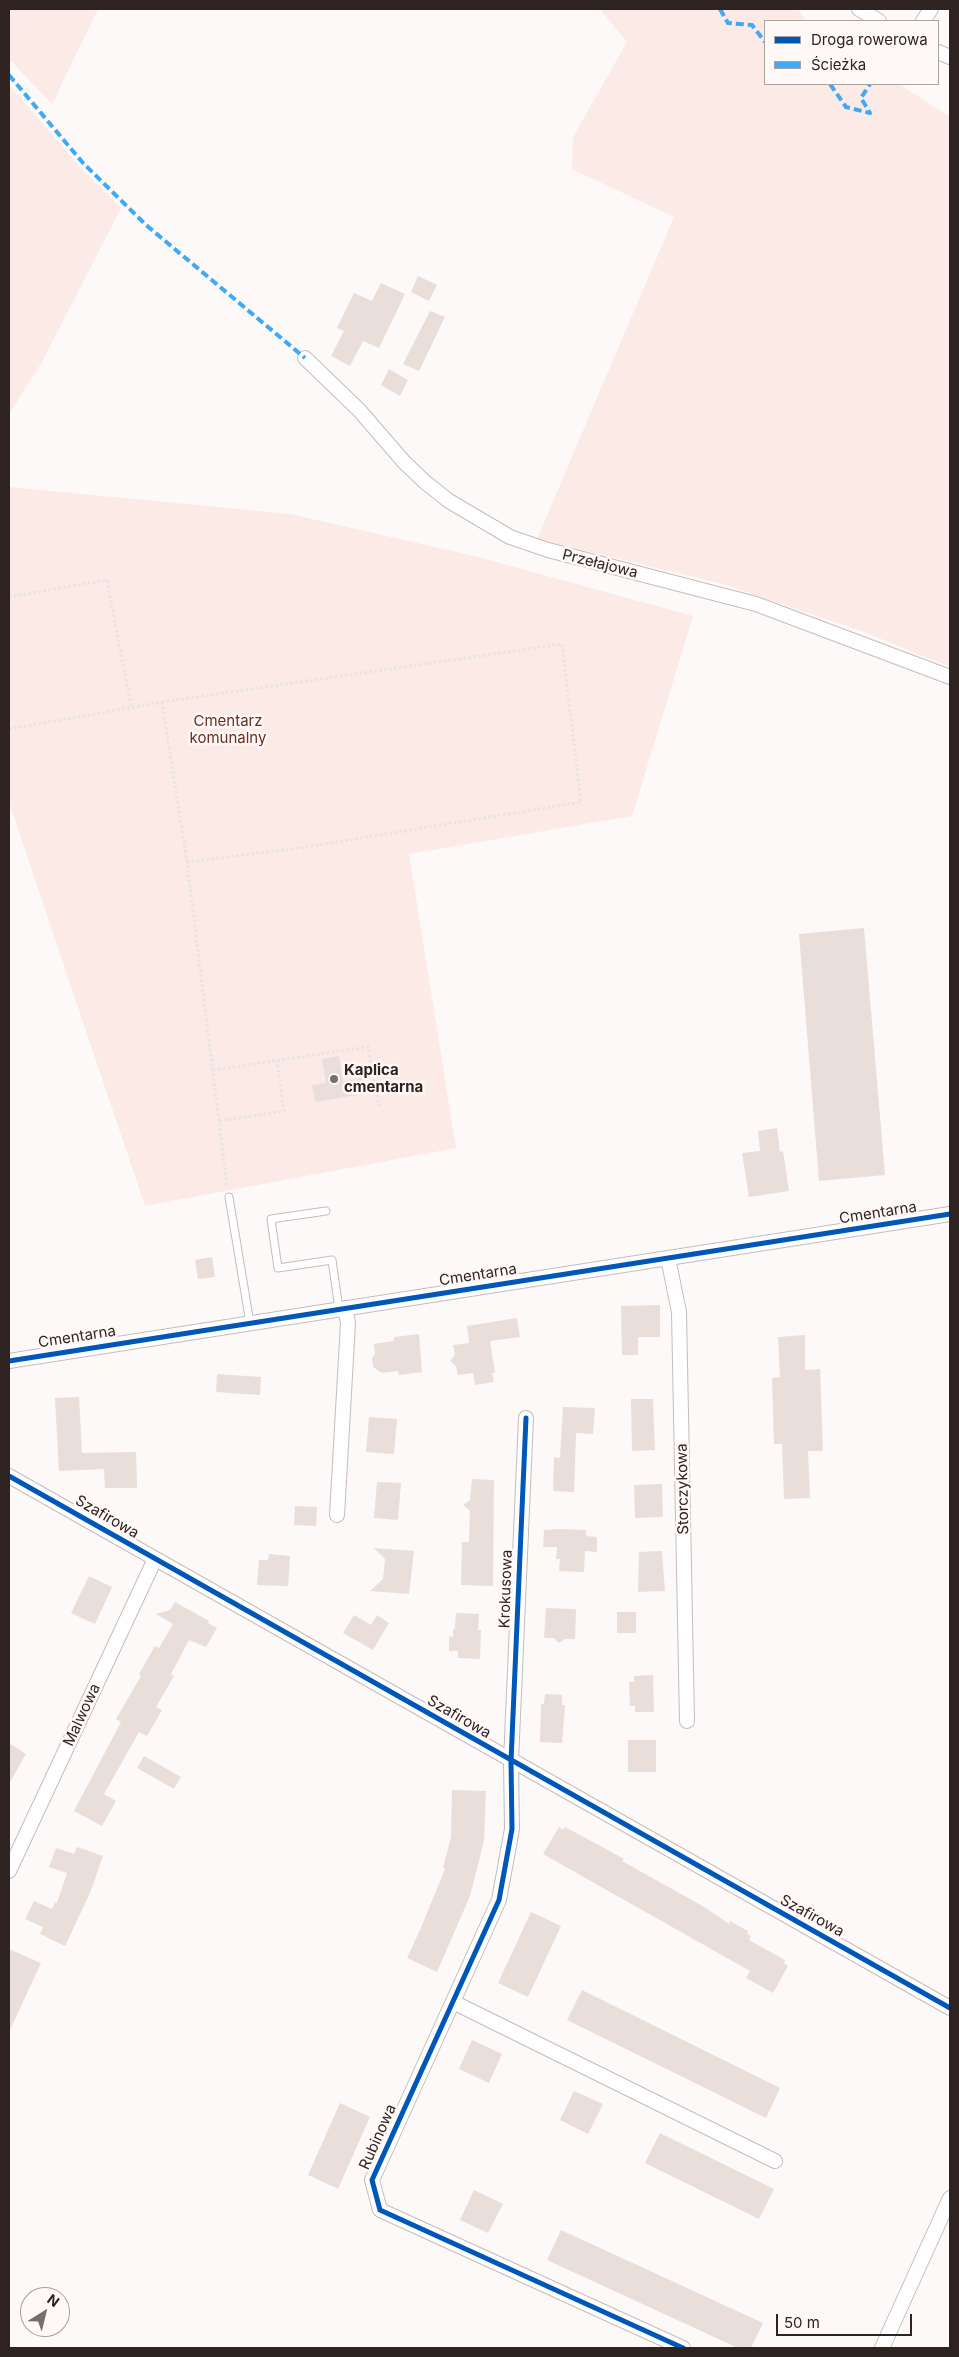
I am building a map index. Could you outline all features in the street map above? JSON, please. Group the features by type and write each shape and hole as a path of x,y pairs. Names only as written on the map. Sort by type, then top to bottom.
{"street":[{"path":"859,9 877,20"},
{"path":"924,20 931,9"},
{"name":"Przełajowa","path":"305,358 359,410 404,462 425,482 449,501 510,537 548,550 756,604 950,677"},
{"name":"Cmentarna","path":"9,1360 950,1214"},
{"name":"Storczykowa","path":"668,1258 679,1312 687,1721"},
{"path":"337,1515 348,1323 342,1309"},
{"name":"Krokusowa","path":"511,1761 526,1418"},
{"name":"Szafirowa","path":"9,1476 15,1485 155,1559 950,2008"},
{"name":"Malwowa","path":"9,1871 155,1559"},
{"name":"Rubinowa","path":"511,1761 512,1829 499,1900 372,2180 380,2210 683,2348"},
{"path":"453,2002 775,2161"},
{"path":"882,2348 950,2198"}],"lane":[{"path":"229,1197 250,1323"},
{"path":"326,1211 271,1219 273,1238 278,1268 332,1260 342,1309"}],"path":[{"path":"9,597 107,580 131,707"},
{"path":"9,729 162,702 562,644 581,802 306,847 187,862"},
{"path":"162,702 187,862 229,1197"},
{"path":"213,1070 368,1047 379,1106"},
{"path":"219,1121 284,1111 277,1060"}],"green space":[{"path":"9,9 98,9 52,104 9,59"},
{"path":"600,9 798,9 805,20 764,20 764,85 901,85 950,117 950,667 864,632 723,584 537,539 674,217 572,169 573,137 627,42"},
{"path":"9,85 81,168 121,208 42,362 9,414"},
{"name":"Cmentarz komunalny","path":"9,487 290,514 474,556 693,616 632,816 409,854 456,1148 145,1206 9,802"}],"building":[{"path":"418,276 437,285 429,301 411,292"},
{"path":"381,283 405,294 379,348 363,341 350,366 331,356 344,331 337,328 354,293 372,301"},
{"path":"430,311 445,317 419,371 403,364"},
{"path":"389,369 408,380 400,396 381,385"},
{"path":"864,928 885,1175 819,1181 799,934"},
{"name":"Kaplica cmentarna","path":"339,1056 343,1081 366,1077 369,1093 315,1102 312,1085 326,1083 322,1059"},
{"path":"777,1128 780,1152 783,1151 789,1191 749,1197 742,1153 760,1151 758,1131"},
{"path":"212,1257 215,1277 198,1279 195,1260"},
{"path":"660,1305 660,1337 638,1337 638,1355 622,1355 621,1306"},
{"path":"517,1318 520,1337 490,1341 495,1373 492,1373 494,1382 475,1385 473,1373 458,1375 456,1366 450,1361 455,1355 453,1345 469,1343 467,1326"},
{"path":"419,1334 422,1372 399,1375 398,1371 382,1373 373,1367 374,1344 394,1341 394,1337"},
{"path":"805,1335 805,1370 820,1369 823,1451 808,1451 810,1498 784,1499 782,1444 774,1444 772,1378 780,1377 778,1337"},
{"path":"217,1374 261,1377 260,1395 216,1392"},
{"path":"79,1397 82,1453 136,1452 137,1488 105,1488 104,1469 59,1471 55,1398"},
{"path":"631,1399 653,1399 655,1450 632,1451"},
{"path":"563,1407 595,1408 593,1434 576,1433 574,1492 553,1491 554,1457 560,1458"},
{"path":"369,1417 397,1419 394,1454 366,1452"},
{"path":"472,1479 494,1480 493,1586 461,1585 462,1542 469,1542 470,1511 463,1505 470,1500"},
{"path":"377,1482 401,1483 398,1520 374,1518"},
{"path":"662,1484 663,1517 635,1518 634,1485"},
{"path":"295,1506 317,1507 316,1526 294,1525"},
{"path":"544,1530 586,1530 586,1536 597,1537 597,1552 585,1551 584,1572 559,1571 560,1559 556,1559 557,1547 543,1547"},
{"path":"374,1548 414,1551 409,1594 370,1591 383,1579 385,1559"},
{"path":"662,1551 665,1591 638,1592 639,1552"},
{"path":"269,1554 290,1556 288,1586 257,1585 259,1560 268,1560"},
{"path":"89,1576 112,1587 95,1624 71,1613"},
{"path":"175,1602 209,1621 208,1623 217,1628 206,1647 189,1640 171,1674 174,1676 156,1707 162,1710 147,1736 139,1732 104,1794 116,1801 102,1826 74,1811 121,1722 116,1719 141,1676 139,1674 155,1646 159,1648 173,1624 156,1614 170,1610"},
{"path":"546,1608 576,1609 575,1639 565,1639 559,1643 554,1638 544,1638"},
{"path":"617,1612 636,1612 636,1633 617,1633"},
{"path":"456,1613 479,1614 478,1630 481,1630 480,1659 458,1658 458,1651 449,1651 449,1636 453,1637"},
{"path":"354,1615 371,1625 377,1615 389,1623 373,1650 343,1633"},
{"path":"653,1675 654,1712 635,1712 635,1706 630,1706 629,1682 634,1682 634,1676"},
{"path":"545,1694 562,1695 562,1705 565,1705 562,1743 540,1742 541,1704 544,1704"},
{"path":"628,1740 656,1740 656,1772 628,1772"},
{"path":"9,1743 26,1754 9,1784"},
{"path":"144,1756 181,1777 174,1789 137,1768"},
{"path":"452,1790 486,1791 484,1841 470,1896 437,1972 407,1958 445,1869 443,1868 451,1837"},
{"path":"559,1827 563,1830 565,1827 606,1849 624,1859 622,1861 706,1908 729,1924 730,1921 748,1931 747,1934 751,1936 749,1940 785,1960 784,1963 788,1966 773,1993 746,1978 750,1971 543,1854"},
{"path":"77,1847 103,1856 90,1893 65,1946 40,1934 43,1927 25,1919 34,1901 52,1909 55,1902 57,1903 67,1873 49,1867 56,1848 74,1854"},
{"path":"531,1912 561,1926 528,1997 498,1983"},
{"path":"9,1949 41,1963 9,2032"},
{"path":"582,1990 780,2088 766,2118 567,2020"},
{"path":"472,2040 502,2054 489,2083 459,2069"},
{"path":"574,2091 603,2104 588,2134 560,2120"},
{"path":"340,2103 370,2117 338,2189 308,2175"},
{"path":"660,2133 774,2189 759,2219 645,2163"},
{"path":"474,2190 503,2204 488,2233 460,2220"},
{"path":"561,2230 763,2323 751,2348 738,2348 547,2260"}],"marked path":[{"path":"720,9 728,23 752,25 764,41"},
{"path":"9,75 83,163 146,225 305,358"},
{"path":"831,85 846,107 870,113 861,98 869,85"}],"cycle path":[{"path":"9,1361 950,1214"},
{"path":"526,1418 511,1761 512,1829 499,1900 372,2180 380,2210 683,2348"},
{"path":"9,1476 950,2008"}],"place":[{"name":"Kaplica cmentarna","path":"334,1079"}]}
